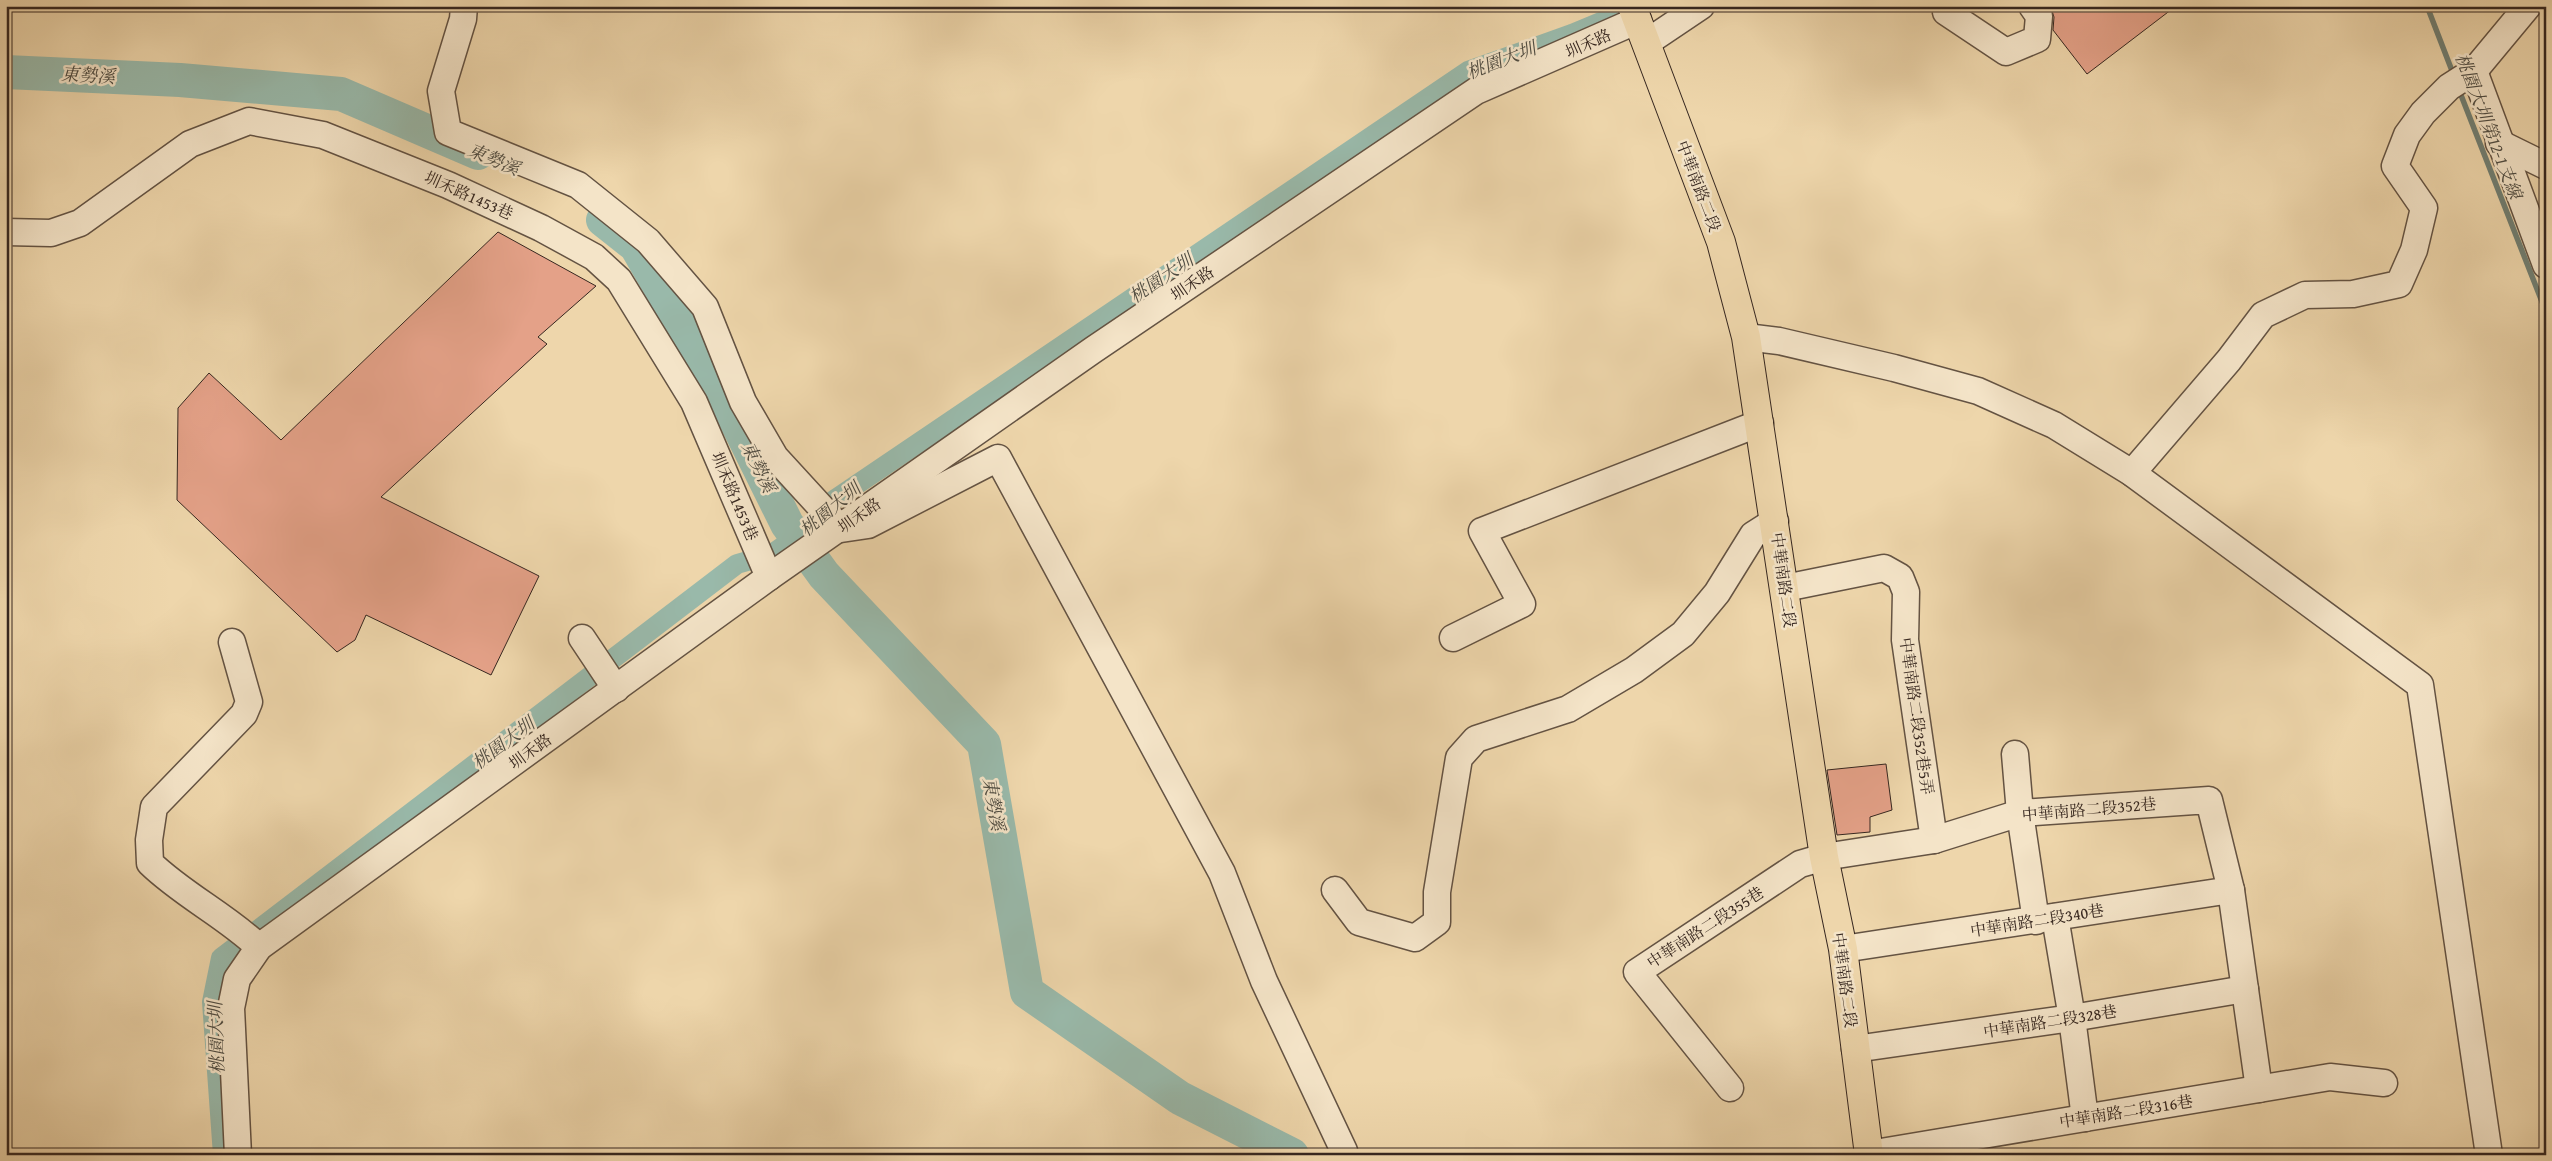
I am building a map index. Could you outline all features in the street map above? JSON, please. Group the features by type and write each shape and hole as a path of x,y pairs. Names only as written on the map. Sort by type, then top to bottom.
{"main road":[{"name":"中華南路二段","path":"1639,23 1721,242 1746,337 1776,521 1824,858 1843,949 1869,1154"}],"street":[{"path":"464,6 463,20 441,91 448,132 578,185 648,241 706,307 743,402 774,457 830,520 868,525 998,458 1222,873 1264,981 1344,1150"},
{"name":"圳禾路","path":"238,1155 231,1008 237,979 252,941 616,689 768,565 830,520 1093,350 1476,92 1639,23 1701,6"},
{"path":"1946,12 2006,52 2037,39 2039,16 2032,6"},
{"path":"2132,473 2229,360 2263,316 2305,295 2353,294 2399,284 2414,250 2424,208 2395,166 2407,135 2424,113 2449,88 2474,71 2528,6"},
{"path":"2474,71 2499,143 2546,265"},
{"name":"圳禾路1453巷","path":"6,232 51,233 80,223 190,144 248,121 323,135 448,184 541,228 594,257 620,280 694,402 768,565"},
{"path":"2499,143 2546,166"},
{"path":"1746,337 1779,341 1894,368 1978,391 2054,425 2132,473 2420,685 2489,1155"},
{"path":"1453,638 1522,604 1482,531 1760,423"},
{"path":"1335,890 1359,922 1415,938 1437,922 1437,892 1459,758 1476,739 1568,709 1634,670 1683,634 1717,593 1754,535 1776,521"},
{"name":"中華南路二段352巷5弄","path":"1785,588 1884,568 1900,577 1906,592 1905,640 1934,840"},
{"path":"582,638 616,689"},
{"path":"232,642 249,702 244,714 154,807 149,840 150,863 170,883 252,941"},
{"path":"2015,754 2020,813 2045,919 2072,1018 2085,1118"},
{"name":"中華南路二段352巷","path":"1824,858 1934,840 2020,813 2209,800 2231,890"},
{"name":"中華南路二段355巷","path":"1730,1088 1637,972 1800,864 1824,858"},
{"path":"2231,890 2259,1089"},
{"name":"中華南路二段340巷","path":"1843,949 2231,890"},
{"name":"中華南路二段328巷","path":"1855,1049 2072,1018 2245,989"},
{"name":"中華南路二段316巷","path":"1869,1154 2330,1077 2384,1083"}],"building":[{"path":"2050,6 2176,6 2087,74 2053,30 2054,17"},
{"path":"498,232 596,286 538,337 547,344 381,497 539,576 491,675 366,615 355,640 337,652 177,500 178,408 209,373 281,440"},
{"path":"1886,764 1892,810 1870,817 1870,832 1837,835 1827,770"}],"waterway":[{"name":"桃園大圳第12-1支線","path":"2427,6 2454,76"},
{"name":"桃園大圳","path":"223,1155 212,1002 221,958 737,564 772,554 818,522 834,500 1468,71 1572,34 1625,12"},
{"name":"東勢溪","path":"6,72 180,80 341,94 478,153"},
{"name":"桃園大圳第12-1支線","path":"2459,90 2546,312"},
{"name":"東勢溪","path":"603,220 636,246 729,407 787,524 824,575 984,744 1027,992 1180,1098 1292,1155"}]}
